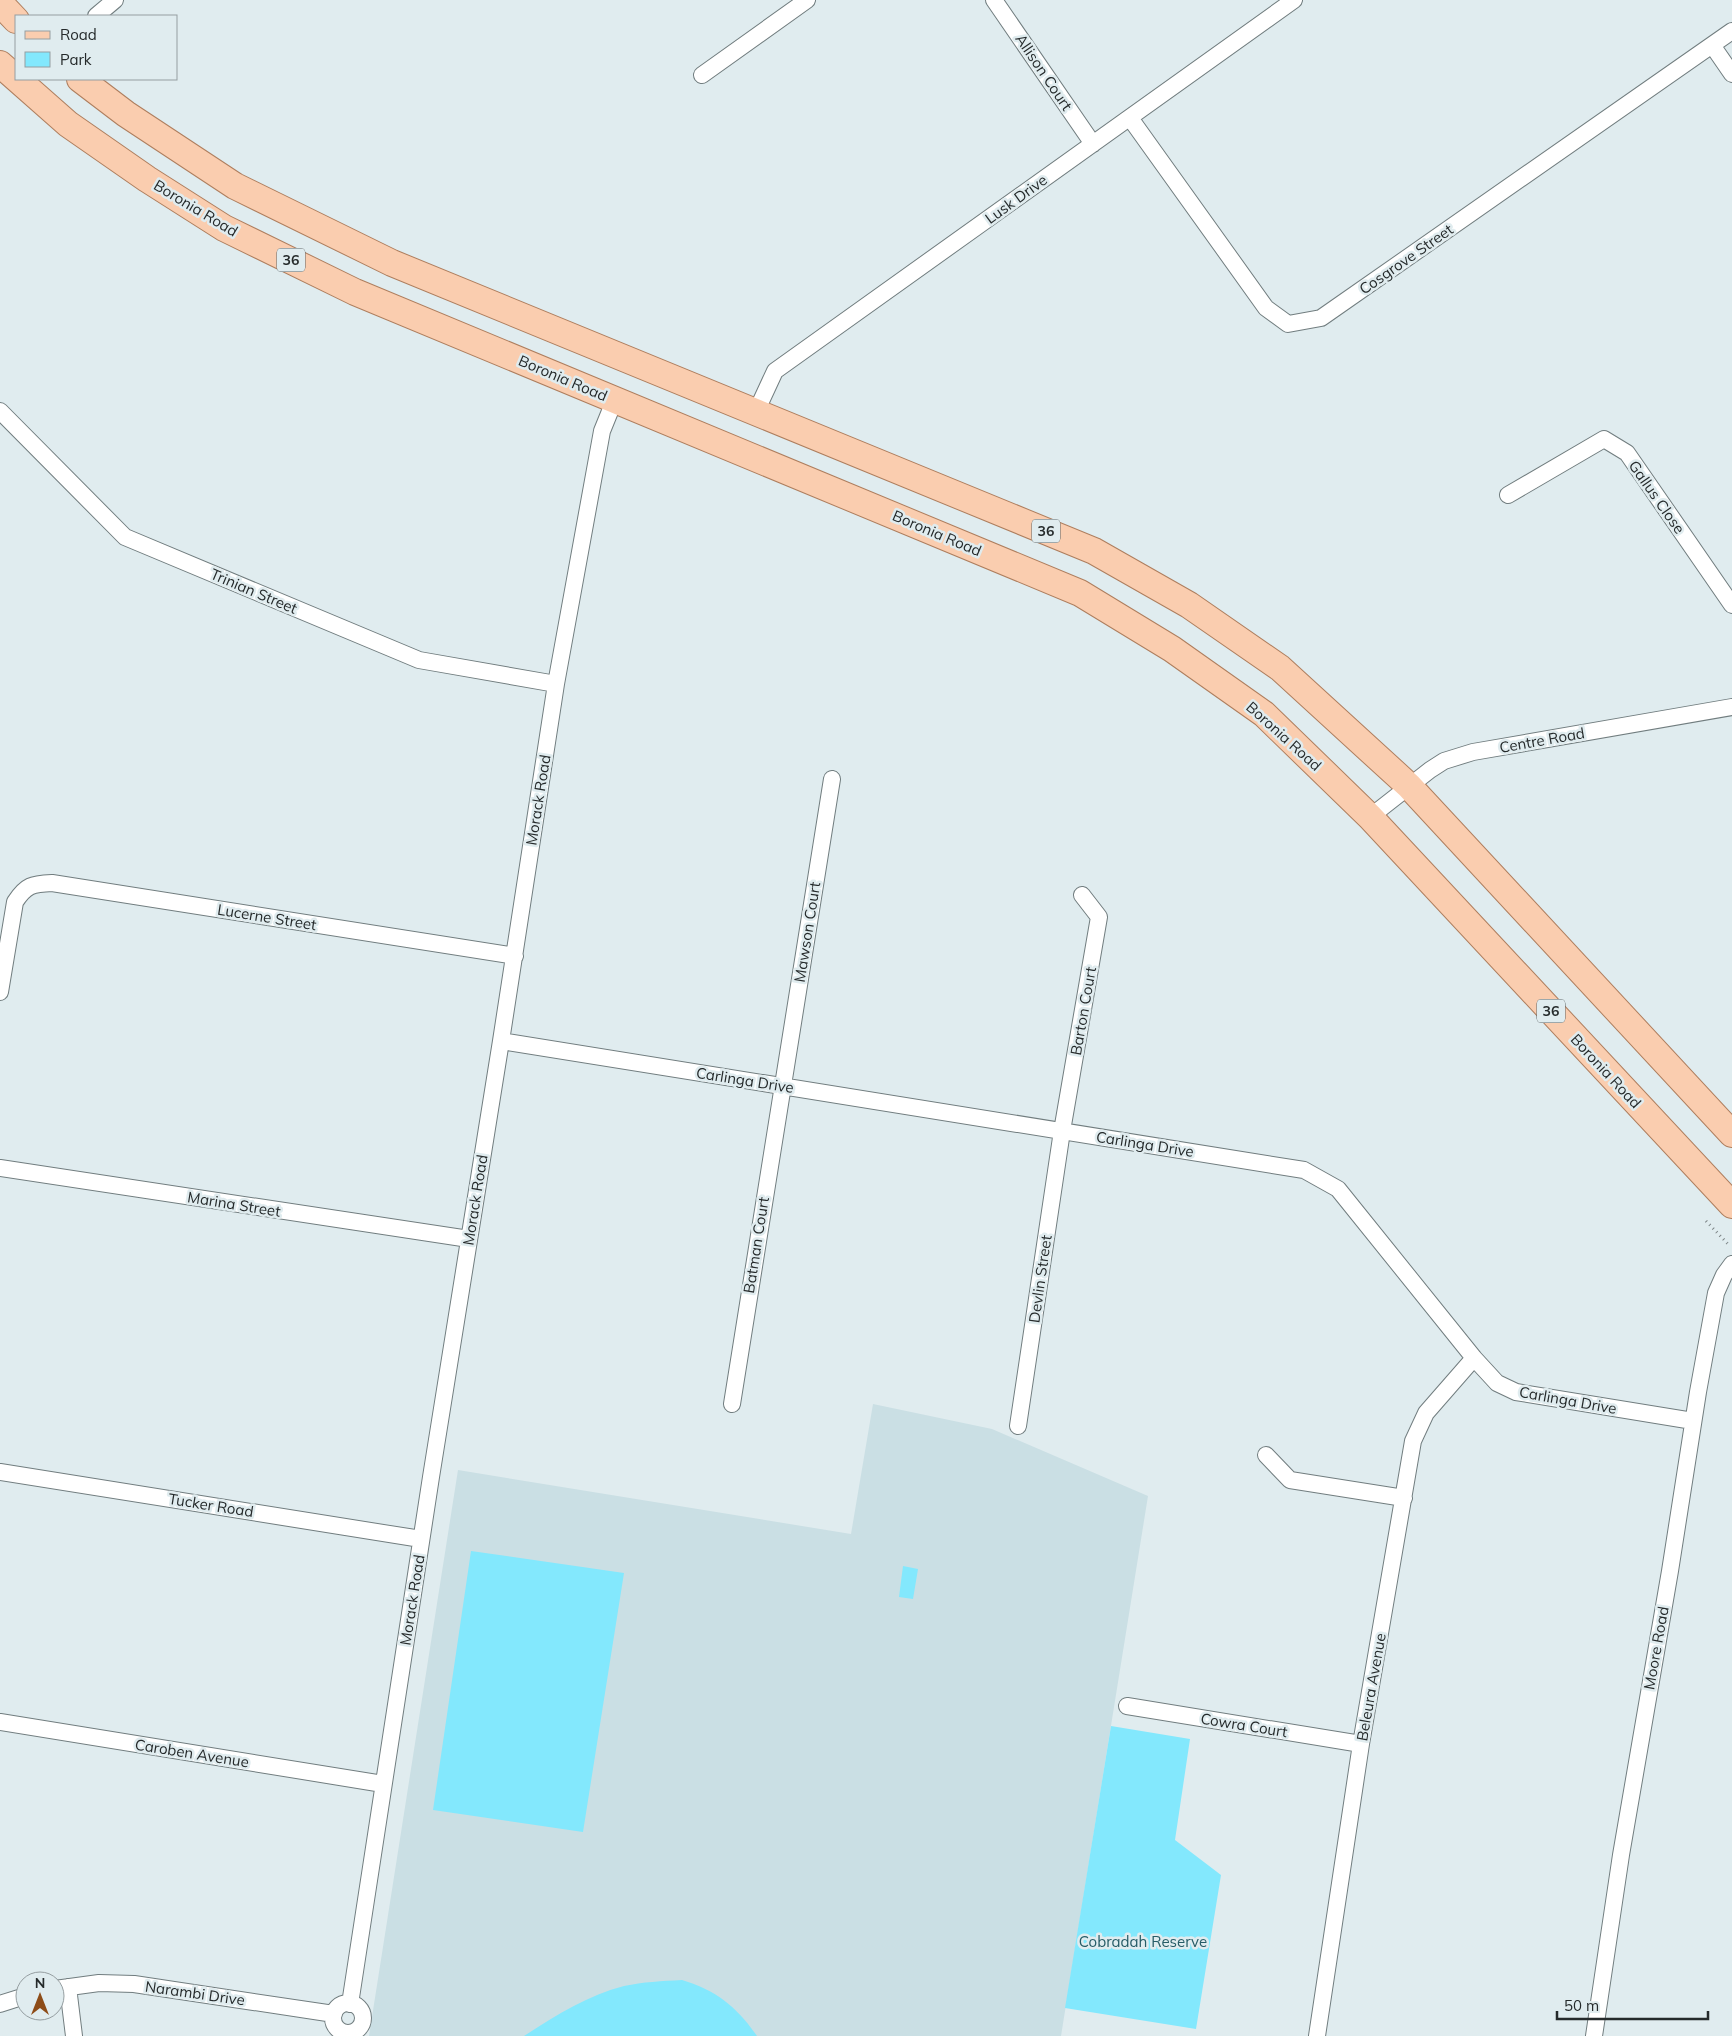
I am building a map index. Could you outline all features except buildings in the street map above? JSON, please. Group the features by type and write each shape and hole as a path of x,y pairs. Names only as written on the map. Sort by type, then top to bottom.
{"main road":[{"path":"0,3 15,19"},
{"name":"Boronia Road","path":"0,64 15,77"},
{"name":"Boronia Road","path":"18,80 68,124 147,179 224,228 355,292 1080,593 1172,649 1264,714 1370,817 1732,1205"},
{"name":"36","path":"81,80 126,114 235,186 392,263 634,360 1094,551 1189,605 1280,668 1409,786 1732,1134"},
{"path":"614,399 634,360"},
{"path":"741,452 756,412"}],"street":[{"path":"97,15 116,0"},
{"path":"702,75 807,0"},
{"name":"Allison Court","path":"994,0 1093,144"},
{"name":"Lusk Drive","path":"756,412 775,372 1294,0"},
{"name":"Cosgrove Street","path":"1130,118 1266,308 1288,324 1321,318 1732,31"},
{"path":"1712,45 1732,74"},
{"name":"Morack Road","path":"350,2004 421,1539 502,1041 556,684 602,431 614,399"},
{"name":"Trinian Street","path":"0,411 125,537 419,660 556,684"},
{"name":"Gallus Close","path":"1508,495 1604,439 1627,453 1732,605"},
{"name":"Centre Road","path":"1370,817 1444,761 1473,752 1732,707"},
{"name":"Mawson Court","path":"781,1086 832,779"},
{"name":"Lucerne Street","path":"0,992 15,902 22,892 34,884 52,883 515,956"},
{"name":"Barton Court","path":"1062,1131 1099,917 1082,895"},
{"name":"Carlinga Drive","path":"502,1041 1304,1170 1338,1189 1474,1358 1498,1383 1516,1392 1693,1422"},
{"name":"Batman Court","path":"732,1404 781,1086"},
{"name":"Devlin Street","path":"1018,1426 1062,1131"},
{"name":"Marina Street","path":"0,1168 469,1239"},
{"name":"Moore Road","path":"1594,2036 1621,1855 1716,1293 1724,1275 1732,1264"},
{"name":"Beleura Avenue","path":"1317,2036 1361,1744 1413,1441 1426,1413 1474,1358"},
{"path":"1266,1455 1290,1480 1404,1498"},
{"name":"Tucker Road","path":"0,1472 421,1539"},
{"name":"Cowra Court","path":"1128,1706 1361,1744"},
{"name":"Caroben Avenue","path":"0,1722 383,1784"},
{"name":"Narambi Drive","path":"65,1987 99,1983 134,1984 334,2014"},
{"path":"0,2004 15,1999"},
{"path":"65,2003 74,2036"},
{"path":"343,2004 357,2006 362,2012 362,2025 357,2030 344,2034 335,2025 334,2014 337,2008 343,2004"}],"path":[{"path":"1706,1221 1728,1244"}],"shaded area":[{"path":"873,1404 992,1429 1148,1496 1061,2036 369,2036 458,1470 851,1534"}],"green space":[{"path":"471,1551 624,1573 583,1832 433,1810"},
{"path":"903,1566 918,1569 913,1599 899,1597"},
{"name":"Cobradah Reserve","path":"1111,1726 1190,1739 1175,1840 1221,1875 1196,2029 1065,2008"},
{"path":"682,1980 705,1989 725,2001 742,2016 757,2036 524,2036 572,2007 611,1990 638,1984"}]}
